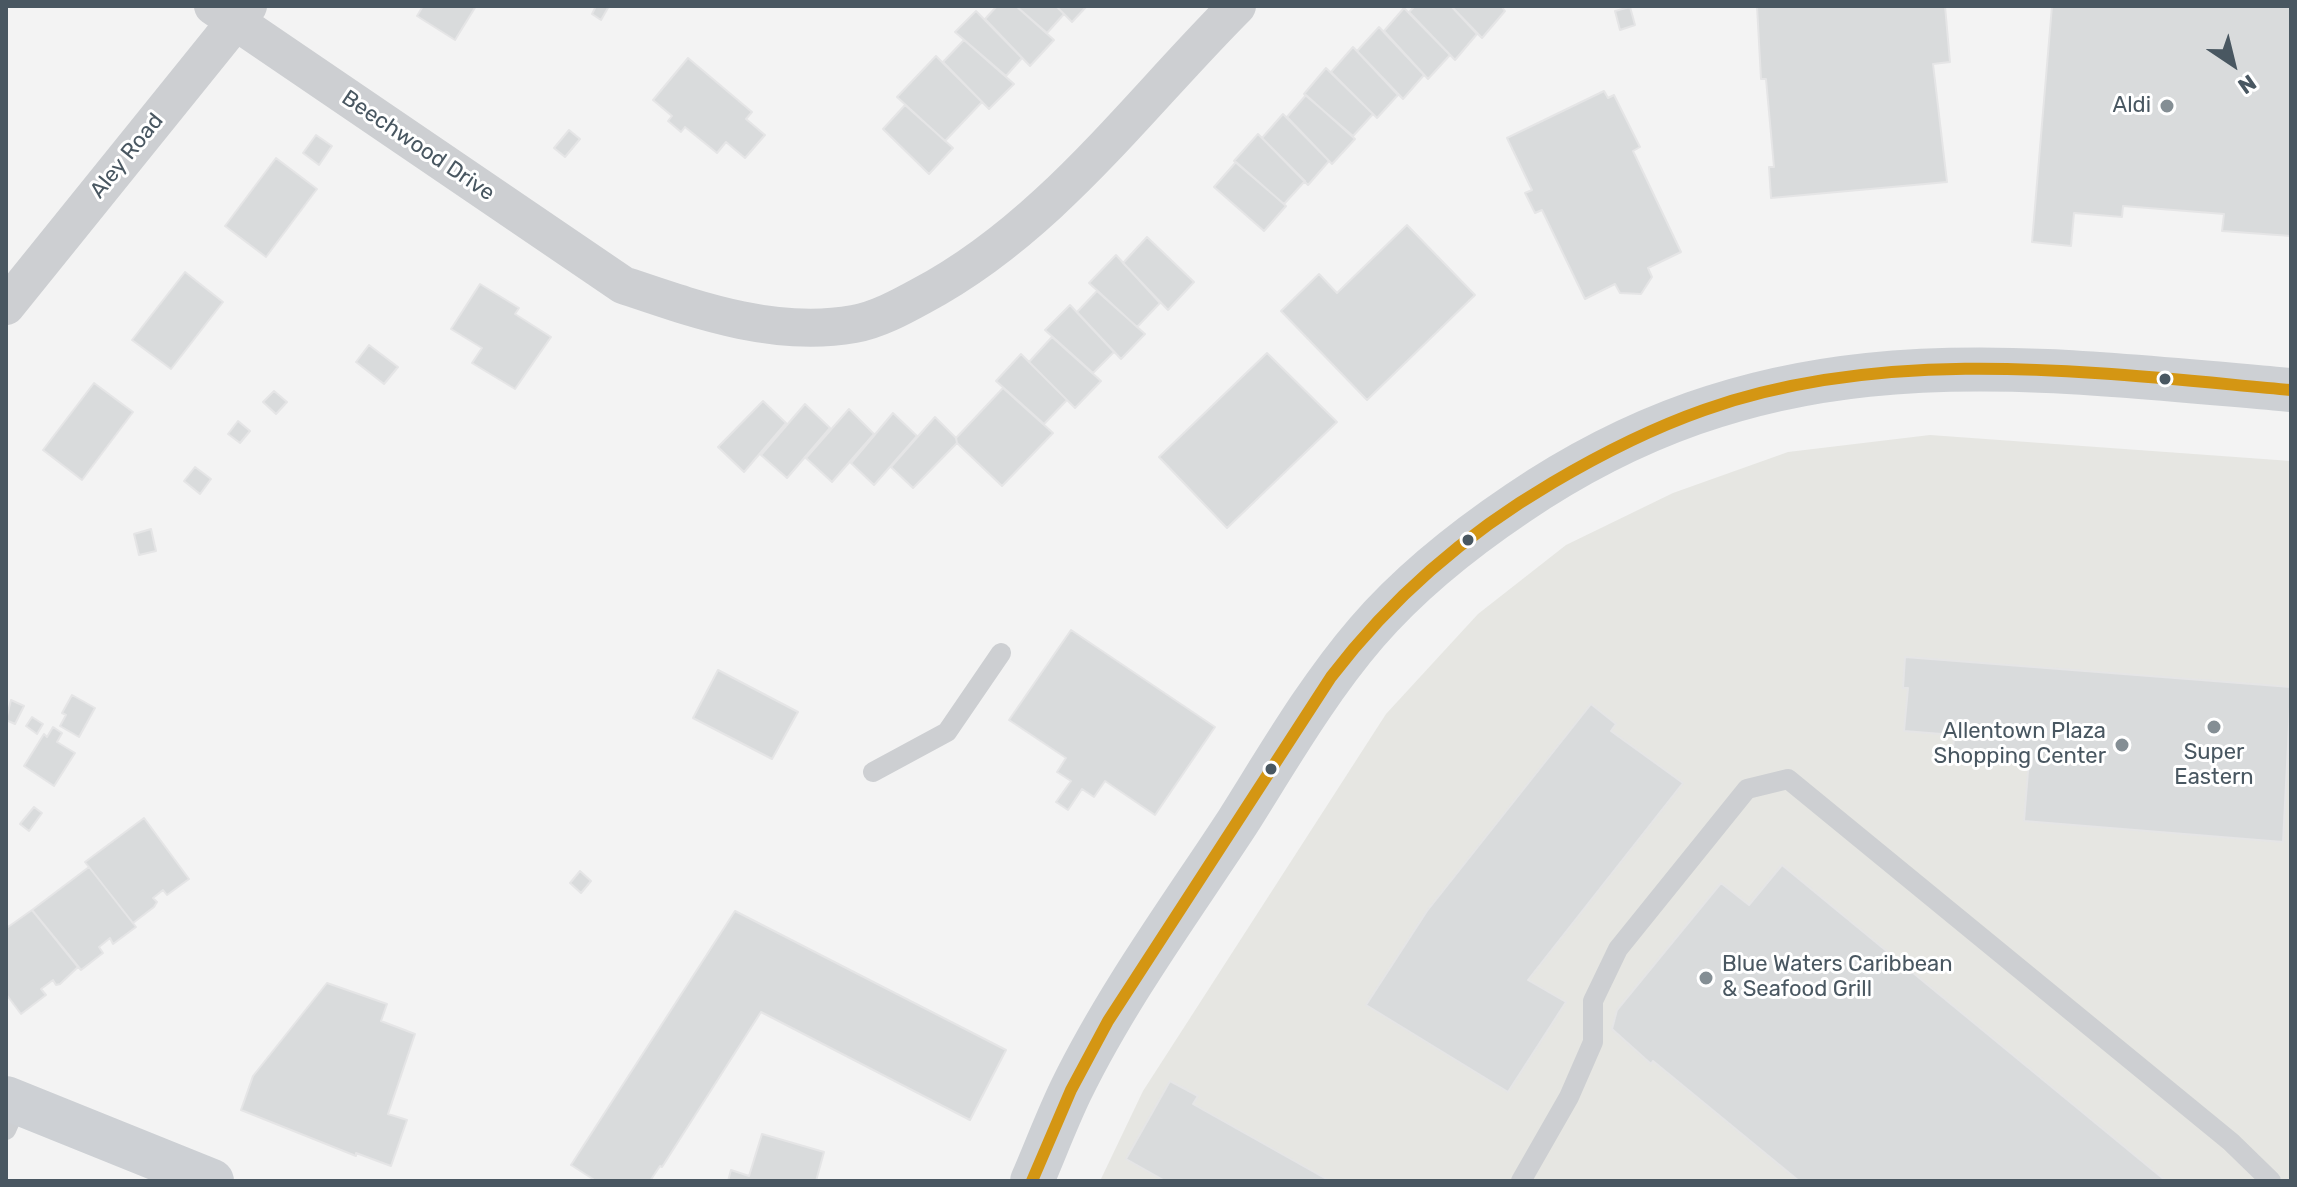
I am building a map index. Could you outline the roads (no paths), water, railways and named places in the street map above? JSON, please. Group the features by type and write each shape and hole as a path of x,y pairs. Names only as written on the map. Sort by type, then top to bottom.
{"street":[{"name":"Beechwood Drive","path":"232,11 623,285 700,311 752,323 803,326 855,324 898,309 960,276 1014,235 1139,112 1237,6"},
{"name":"Aley Road","path":"6,306 232,11"},
{"path":"1032,1181 1070,1091 1103,1030 1317,698 1368,631 1427,571 1559,475 1613,445 1675,417 1734,398 1865,374 2028,368 2291,390"},
{"path":"10,1110 212,1181"}],"lane":[{"path":"873,772 947,732 1001,653"},
{"path":"1521,1181 1569,1097 1593,1042 1593,1001 1618,949 1747,789 1788,779 2231,1142 2271,1181"}],"place":[{"name":"Aldi","path":"2167,106"},
{"name":"Super Eastern","path":"2214,727"},
{"name":"Allentown Plaza Shopping Center","path":"2122,745"},
{"name":"Blue Waters Caribbean & Seafood Grill","path":"1706,978"}]}
